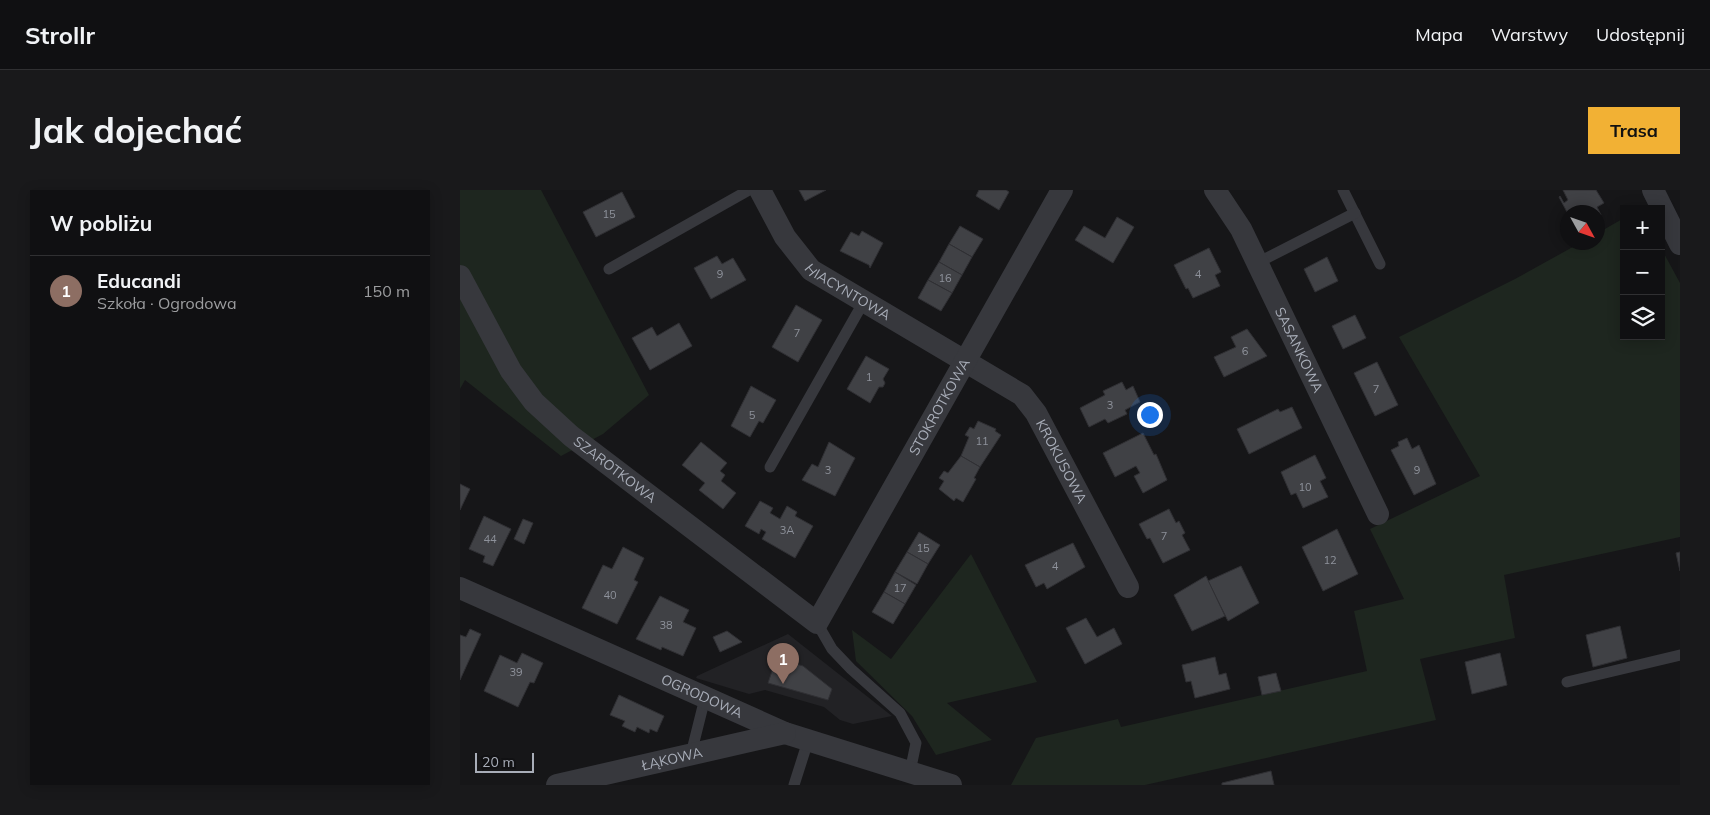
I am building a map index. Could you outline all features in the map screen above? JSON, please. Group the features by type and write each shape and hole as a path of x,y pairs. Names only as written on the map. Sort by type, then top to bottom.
{"street":[{"name":"HIACYNTOWA","path":"760,190 785,236 811,270 863,303 967,362"},
{"name":"STOKROTKOWA","path":"817,624 967,362 1062,190"},
{"name":"SASANKOWA","path":"1215,190 1241,229 1378,514"},
{"path":"1652,190 1680,244"},
{"name":"SZAROTKOWA","path":"460,276 511,371 534,402 571,436 817,624"},
{"name":"KROKUSOWA","path":"967,362 1022,395 1036,413 1128,586"},
{"name":"OGRODOWA","path":"460,588 786,733 950,785"},
{"name":"ŁĄKOWA","path":"557,785 786,733"}],"lane":[{"path":"609,268 749,190"},
{"path":"1344,190 1380,264"},
{"path":"1257,262 1355,213"},
{"path":"770,467 863,303"},
{"path":"817,624 832,649 850,669 900,713 916,743 910,772"},
{"path":"1567,682 1680,655"},
{"path":"690,754 705,698"},
{"path":"794,785 808,741"}],"shaded area":[{"path":"460,190 541,190 649,395 603,434 561,456 465,380 460,389"},
{"path":"1620,220 1620,340 1665,340 1665,255 1680,283 1680,537 1504,575 1515,638 1420,659 1436,720 1145,785 1011,785 1036,738 1118,719 1121,727 1367,671 1354,611 1404,599 1370,529 1480,476 1399,337 1515,279 1567,250 1605,250 1605,229"},
{"path":"971,554 1037,682 947,703 992,740 936,755 912,716 856,661 852,630 891,659"},
{"path":"788,634 892,716 853,724 840,720 824,707 765,690 749,694 696,678"}],"building":[{"path":"799,190 826,190 805,201"},
{"path":"979,190 1006,190 1009,192 999,210 976,196"},
{"path":"1563,190 1596,190 1604,203 1600,205 1563,205 1559,197 1564,203 1568,200"},
{"path":"622,192 635,217 596,237 583,212"},
{"path":"1117,217 1134,227 1113,263 1075,240 1084,226 1105,238"},
{"path":"960,226 983,239 972,257 949,244"},
{"path":"862,231 883,243 870,268 869,265 840,251 851,232 859,236"},
{"path":"949,244 972,257 962,275 939,262"},
{"path":"1209,248 1221,272 1215,275 1220,286 1193,298 1188,288 1186,289 1174,265"},
{"path":"717,256 722,264 733,258 746,280 711,299 694,268"},
{"path":"1327,257 1338,281 1315,292 1304,269"},
{"path":"939,262 962,275 952,293 928,280"},
{"path":"928,280 952,293 941,311 918,298"},
{"path":"796,305 822,320 798,362 772,347"},
{"path":"1355,315 1366,338 1343,349 1332,326"},
{"path":"679,323 692,346 650,370 632,338 652,327 657,336"},
{"path":"1247,329 1267,356 1224,377 1214,357 1236,347 1231,337"},
{"path":"866,356 889,369 883,379 885,383 883,387 879,387 870,403 847,389"},
{"path":"1377,362 1398,405 1375,416 1354,373"},
{"path":"1122,382 1126,390 1133,386 1140,402 1125,410 1127,414 1108,423 1105,419 1089,427 1080,408 1105,395 1103,391"},
{"path":"751,386 776,400 763,423 759,421 750,437 731,426"},
{"path":"1292,407 1302,428 1249,454 1237,429 1278,409 1280,412"},
{"path":"978,421 996,429 995,431 1001,435 980,467 961,456 969,437 965,435 970,427 974,429"},
{"path":"1143,433 1154,455 1156,454 1167,480 1143,493 1134,476 1140,473 1136,466 1115,477 1103,453"},
{"path":"1407,438 1412,449 1419,445 1436,484 1414,495 1391,450 1399,446 1398,442"},
{"path":"701,442 727,463 720,471 725,475 721,481 736,493 723,509 699,490 705,483 682,465"},
{"path":"829,442 855,458 835,496 802,480 812,464 818,467"},
{"path":"1315,455 1326,478 1320,481 1328,497 1303,508 1296,493 1291,495 1281,472"},
{"path":"961,456 980,467 974,478 976,479 963,502 956,498 954,501 939,489 944,481 939,478 944,471 948,473"},
{"path":"460,484 470,489 460,510"},
{"path":"760,501 773,508 770,513 780,519 787,506 797,512 795,516 813,526 795,558 762,539 766,532 761,529 759,534 745,526"},
{"path":"1169,509 1176,523 1179,521 1185,533 1182,535 1190,550 1163,563 1150,538 1147,539 1139,524"},
{"path":"484,516 511,529 493,566 483,562 485,556 469,549"},
{"path":"523,519 533,523 524,544 514,539"},
{"path":"1337,529 1358,574 1323,591 1302,547"},
{"path":"919,532 940,545 928,564 907,552"},
{"path":"1073,543 1085,567 1047,589 1044,583 1036,587 1025,565"},
{"path":"623,547 644,558 634,580 638,582 617,624 582,608 603,565 612,569"},
{"path":"907,552 928,564 917,584 895,572"},
{"path":"1680,552 1680,571 1676,553"},
{"path":"1241,566 1259,603 1228,621 1208,581"},
{"path":"895,572 916,585 905,604 884,592"},
{"path":"1206,576 1225,616 1192,631 1174,595"},
{"path":"884,592 905,604 893,624 872,612"},
{"path":"660,596 689,610 683,622 696,628 683,656 662,647 661,650 636,639"},
{"path":"1086,618 1097,637 1114,628 1122,644 1085,664 1066,628"},
{"path":"1620,626 1627,658 1593,667 1586,635"},
{"path":"470,629 481,634 460,680 460,635 466,637"},
{"path":"727,631 742,642 720,652 713,637"},
{"path":"522,653 543,663 534,683 530,682 518,707 484,691 500,655 517,663"},
{"path":"1500,653 1507,685 1472,694 1465,662"},
{"path":"1215,657 1219,675 1226,673 1230,689 1195,698 1191,681 1186,682 1182,665"},
{"path":"779,659 803,666 832,689 828,700 768,683 773,668 776,669"},
{"path":"1276,673 1281,691 1262,695 1258,677"},
{"path":"619,695 664,716 657,732 650,729 649,733 637,727 635,732 622,726 625,721 610,715"},
{"path":"1271,771 1274,785 1222,785 1222,783"}],"place":[{"name":"Educandi","path":"783,684"}]}
